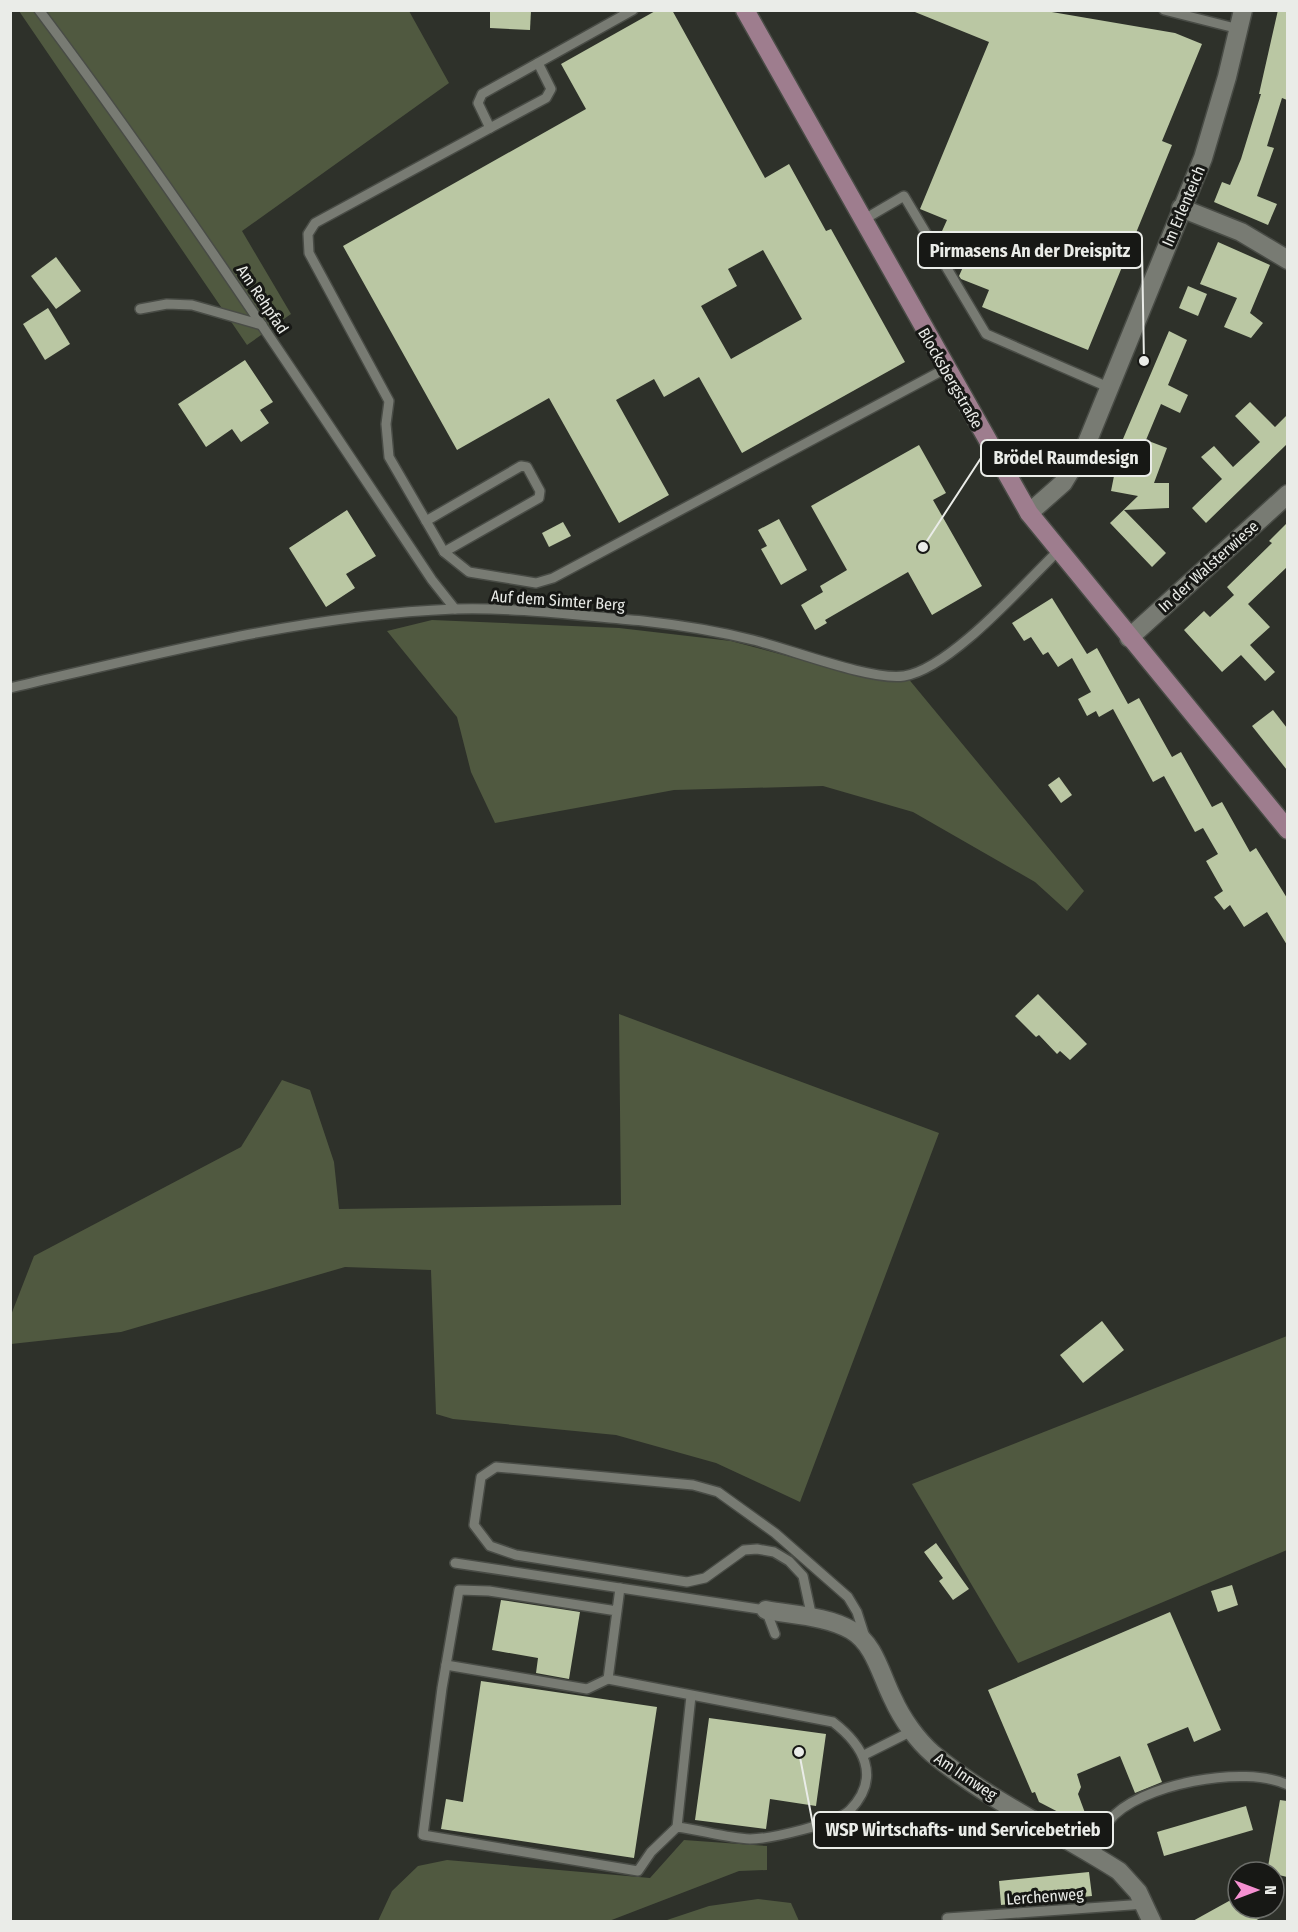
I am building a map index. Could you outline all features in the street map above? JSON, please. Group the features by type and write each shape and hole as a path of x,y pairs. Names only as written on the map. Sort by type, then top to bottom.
{"main road":[{"name":"Blocksbergstraße","path":"746,10 945,369 1029,513 1287,830"}],"street":[{"name":"Im Erlenteich","path":"1029,513 1050,496 1072,470 1086,445 1216,119 1241,20"},
{"path":"1181,208 1241,232 1287,260"},
{"name":"In der Walsterwiese","path":"1129,638 1287,494"},
{"name":"Am Innweg","path":"766,1610 813,1618 852,1630 868,1645 893,1701 912,1731 930,1751 956,1773 1095,1856 1127,1878 1145,1904 1152,1922"}],"lane":[{"name":"Am Rehpfad","path":"39,10 125,125 432,580 455,609"},
{"path":"490,128 478,103 482,94 633,10"},
{"path":"1164,10 1241,20"},
{"path":"538,63 551,89 546,98 315,223 308,234 309,253 389,401 386,424 389,457 444,552 469,572 536,583 553,578 945,369"},
{"path":"863,220 904,196 986,334 1108,387"},
{"path":"140,309 167,304 192,305 262,325"},
{"path":"426,521 521,466 527,467 540,491 539,498 444,552"},
{"name":"Auf dem Simter Berg","path":"10,688 248,635 355,619 455,609 669,624 753,640 876,675 904,676 936,664 964,641 1058,551"},
{"path":"813,1618 803,1576 789,1561 774,1552 757,1549 744,1550 705,1578 687,1582 516,1556 490,1546 474,1525 481,1478 496,1467 693,1485 718,1492 775,1533 848,1597 857,1612 868,1645"},
{"path":"455,1563 766,1610 775,1635"},
{"path":"608,1679 620,1588"},
{"path":"617,1611 489,1591 459,1590 446,1665 423,1834 638,1870 651,1852 677,1827 691,1696"},
{"path":"446,1665 587,1689 608,1679 833,1722 853,1737 864,1755 865,1785 850,1810 829,1821 750,1839 677,1827"},
{"path":"864,1755 912,1731"},
{"path":"1095,1856 1110,1820 1124,1808 1160,1791 1203,1778 1246,1774 1274,1778 1287,1785"},
{"name":"Lerchenweg","path":"948,1920 1145,1904"}],"green space":[{"path":"19,11 409,11 449,83 242,231 291,314 247,345"},
{"path":"432,620 619,628 731,641 877,680 902,671 1084,891 1067,911 1035,882 913,812 823,786 674,790 495,823 471,772 457,717 387,631"},
{"path":"619,1014 939,1133 800,1502 716,1463 616,1435 453,1419 436,1414 431,1270 345,1267 121,1332 11,1344 11,1315 34,1256 241,1147 282,1080 310,1090 334,1162 339,1209 621,1205"},
{"path":"1287,1336 1287,1550 1018,1663 912,1484"},
{"path":"684,1840 767,1846 767,1870 739,1871 609,1921 378,1921 392,1891 418,1866 447,1860 650,1878"},
{"path":"758,1899 791,1903 799,1921 664,1921 709,1906"}],"building":[{"path":"490,10 531,10 530,30 490,28"},
{"path":"657,10 672,10 765,178 789,164 826,231 831,229 905,362 742,453 699,377 664,397 654,379 616,400 669,495 619,523 549,398 457,450 343,246 586,109 561,64","holes":["763,250 802,319 731,359 701,306 737,286 728,269"]},
{"path":"910,10 1040,10 1175,33 1202,44 1162,141 1172,145 1088,350 982,307 989,290 961,279 959,276 967,258 943,249 938,240 947,220 920,209 989,42"},
{"path":"1278,10 1287,10 1287,100 1282,98 1267,146 1274,148 1257,196 1277,204 1268,225 1214,202 1222,182 1230,185 1241,159 1261,94 1259,94"},
{"path":"1218,242 1270,265 1250,313 1263,323 1251,338 1224,327 1237,298 1200,284"},
{"path":"56,257 81,291 56,309 31,276"},
{"path":"1188,286 1207,294 1198,316 1179,308"},
{"path":"48,308 70,344 45,360 23,324"},
{"path":"1169,331 1187,340 1168,385 1188,395 1180,413 1161,404 1146,440 1167,448 1154,483 1169,483 1169,508 1124,510 1166,553 1152,567 1110,523 1138,496 1111,491 1120,446"},
{"path":"245,360 273,402 260,410 269,423 241,442 232,429 206,447 178,404"},
{"path":"1250,402 1275,427 1287,415 1287,444 1206,523 1192,508 1222,479 1201,457 1214,446 1233,467 1260,442 1235,416"},
{"path":"919,445 946,493 933,500 982,586 932,615 908,572 825,620 827,623 815,630 801,605 823,592 820,586 847,570 811,506"},
{"path":"347,510 376,556 346,574 355,588 326,607 289,548"},
{"path":"779,519 807,570 781,585 761,549 767,546 758,530"},
{"path":"563,522 571,536 549,547 542,533"},
{"path":"1287,523 1287,567 1248,604 1270,627 1250,645 1275,672 1265,681 1241,655 1222,672 1184,630 1204,611 1210,617 1234,595 1227,587 1272,543 1269,541"},
{"path":"1052,598 1087,654 1097,648 1128,704 1139,698 1172,757 1181,752 1212,807 1222,802 1250,852 1256,848 1287,898 1287,945 1267,912 1244,927 1230,905 1224,910 1214,897 1223,891 1206,861 1218,854 1203,828 1195,832 1164,776 1153,782 1113,709 1099,717 1096,711 1087,716 1078,699 1091,692 1072,658 1058,667 1048,652 1043,655 1031,637 1024,641 1012,623"},
{"path":"1273,710 1287,728 1287,770 1252,726"},
{"path":"1059,777 1072,795 1061,803 1048,785"},
{"path":"1038,994 1087,1044 1070,1060 1060,1051 1057,1054 1039,1035 1036,1037 1015,1016"},
{"path":"1102,1321 1124,1350 1083,1383 1060,1355"},
{"path":"936,1543 969,1589 953,1600 939,1581 943,1578 924,1552"},
{"path":"1232,1585 1238,1605 1218,1612 1211,1591"},
{"path":"501,1600 580,1612 569,1679 536,1673 538,1658 492,1650"},
{"path":"1170,1612 1221,1730 1194,1742 1188,1727 1147,1744 1162,1782 1135,1793 1120,1756 1077,1774 1081,1787 1078,1794 1091,1829 1039,1802 1035,1792 1032,1793 988,1690"},
{"path":"481,1681 657,1707 634,1858 441,1829 446,1799 463,1802"},
{"path":"709,1718 826,1734 816,1806 770,1799 766,1829 695,1820"},
{"path":"1280,1800 1287,1801 1287,1877 1286,1860 1269,1860"},
{"path":"1246,1806 1253,1830 1164,1856 1157,1832"},
{"path":"1089,1872 1092,1896 1001,1905 999,1881"},
{"path":"1226,1903 1226,1920 1257,1920 1253,1922 1191,1922"}],"place":[{"name":"Pirmasens An der Dreispitz","path":"1144,361"},
{"name":"Brödel Raumdesign","path":"923,547"},
{"name":"WSP Wirtschafts- und Servicebetrieb","path":"799,1752"}]}
